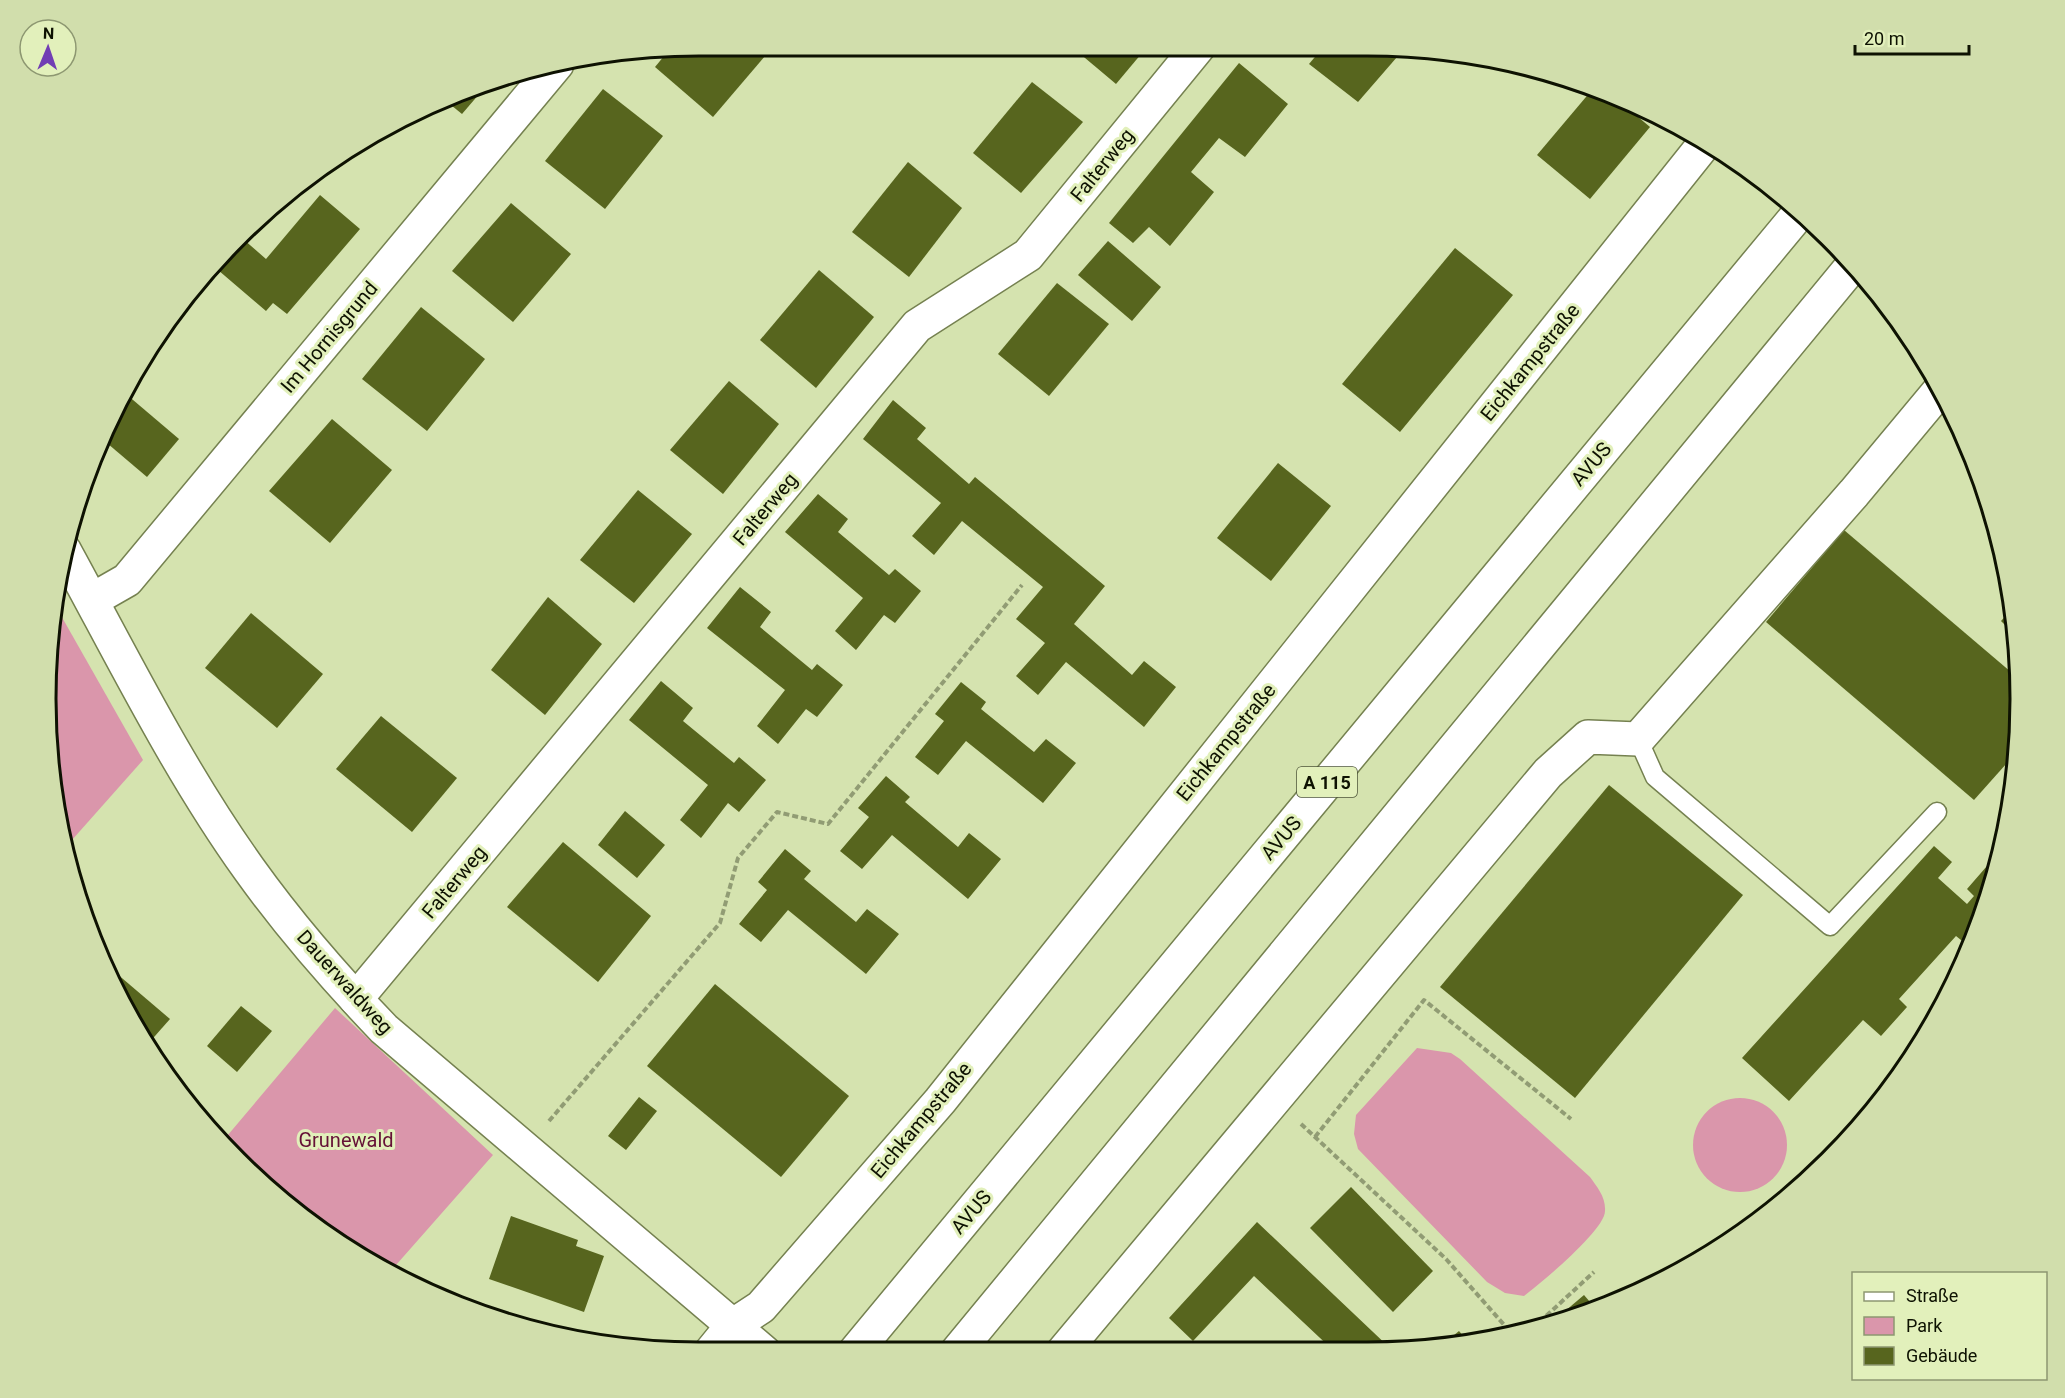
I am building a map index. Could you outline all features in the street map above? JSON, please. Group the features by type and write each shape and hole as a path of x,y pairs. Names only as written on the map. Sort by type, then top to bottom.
{"main road":[{"name":"Falterweg","path":"356,999 917,326 1028,255 1191,56"},
{"name":"Im Hornisgrund","path":"92,600 127,580 549,73"},
{"name":"Eichkampstraße","path":"719,1342 732,1326 761,1306 940,1101 1699,149"},
{"name":"AVUS","path":"863,1342 1794,219"},
{"path":"965,1342 1847,272"},
{"path":"1071,1342 1548,773 1588,737 1638,739 1854,493 1934,397"},
{"name":"Dauerwaldweg","path":"71,562 217,821 249,869 356,999 384,1029 732,1326"},
{"path":"732,1326 752,1342"}],"lane":[{"path":"1638,739 1655,777 1830,926 1937,812"}],"path":[{"path":"525,1149 720,923 738,858 777,812 828,824 1022,585"},
{"path":"1315,1137 1424,1000 1571,1119"},
{"path":"1274,1099 1446,1259 1506,1327"},
{"path":"1545,1317 1594,1272"}],"green space":[{"path":"61,615 143,760 71,841 61,783 57,741 57,657"},
{"name":"Grunewald","path":"335,1008 493,1155 395,1266 341,1234 307,1210 275,1183 227,1136"},
{"path":"1417,1048 1451,1053 1460,1059 1590,1177 1603,1197 1605,1211 1595,1230 1571,1256 1524,1296 1505,1293 1487,1282 1358,1149 1354,1134 1356,1115"},
{"path":"1740,1098 1758,1102 1773,1112 1783,1127 1787,1145 1783,1163 1773,1178 1758,1188 1740,1192 1722,1188 1707,1178 1697,1163 1693,1145 1697,1127 1707,1112 1722,1102"}],"building":[{"path":"765,56 713,117 655,67 663,57"},
{"path":"1083,56 1139,56 1116,84"},
{"path":"1316,56 1397,57 1358,102 1309,64"},
{"path":"1239,63 1288,104 1245,157 1219,138 1191,172 1214,192 1170,246 1149,227 1133,243 1109,223"},
{"path":"1032,82 1083,122 1021,193 973,153"},
{"path":"603,89 663,136 605,209 545,161"},
{"path":"478,95 462,114 451,105"},
{"path":"1587,95 1636,115 1650,127 1590,199 1537,155"},
{"path":"908,162 962,208 909,277 852,232"},
{"path":"320,195 360,229 287,314 273,303 266,311 219,271 246,242 266,259"},
{"path":"511,203 571,254 513,322 452,271"},
{"path":"1108,241 1161,287 1132,321 1078,275"},
{"path":"1455,248 1513,295 1400,432 1342,384"},
{"path":"819,270 874,317 816,388 760,340"},
{"path":"1057,283 1109,324 1049,396 998,354"},
{"path":"421,307 485,359 427,431 362,379"},
{"path":"729,381 779,424 723,494 670,450"},
{"path":"131,398 179,439 147,477 108,444"},
{"path":"893,400 926,428 917,439 969,484 975,477 1105,586 1074,624 1132,675 1144,661 1176,687 1144,727 1066,662 1038,695 1016,676 1045,643 1016,619 1043,587 962,521 934,555 912,536 941,503 863,439"},
{"path":"332,419 392,470 330,543 269,491"},
{"path":"1278,463 1331,506 1271,581 1217,538"},
{"path":"638,490 692,534 634,603 580,560"},
{"path":"818,494 848,519 838,532 889,575 895,569 921,591 895,623 884,615 856,650 835,631 863,598 785,532"},
{"path":"1844,530 2009,670 2010,699 2006,764 1974,800 1766,622"},
{"path":"740,587 771,612 760,627 812,670 817,664 843,685 817,717 806,709 778,744 757,726 785,690 707,628"},
{"path":"548,597 602,644 545,715 491,670"},
{"path":"251,613 323,674 277,728 205,668"},
{"path":"661,681 693,708 683,721 734,763 739,757 766,780 739,812 728,803 701,838 680,820 708,785 629,720"},
{"path":"961,682 986,702 981,709 1034,752 1046,739 1076,763 1043,803 966,741 938,775 915,757 944,721 935,714"},
{"path":"381,716 457,778 412,832 336,769"},
{"path":"886,776 910,797 905,802 958,847 969,833 1001,859 968,899 892,835 862,869 840,851 869,817 858,808"},
{"path":"1609,785 1743,895 1575,1098 1440,987"},
{"path":"625,811 665,845 637,878 598,845"},
{"path":"563,842 651,916 598,982 507,907"},
{"path":"1934,846 1952,862 1938,878 1967,904 1974,896 1967,889 1988,864 1962,941 1956,936 1899,999 1907,1007 1881,1036 1863,1020 1789,1101 1742,1058"},
{"path":"785,849 811,871 804,879 856,922 867,909 899,934 866,974 788,910 761,942 739,924 767,890 758,882"},
{"path":"118,974 170,1019 153,1039"},
{"path":"715,984 849,1096 781,1177 647,1066"},
{"path":"241,1006 272,1031 237,1072 207,1046"},
{"path":"639,1097 657,1111 626,1150 608,1136"},
{"path":"1351,1187 1433,1271 1393,1312 1310,1228"},
{"path":"511,1216 578,1240 576,1246 604,1256 584,1312 489,1279"},
{"path":"1257,1222 1383,1342 1324,1342 1254,1276 1193,1341 1169,1318"},
{"path":"1584,1295 1590,1302 1573,1308 1566,1310"},
{"path":"1459,1331 1462,1335 1452,1337"}]}
